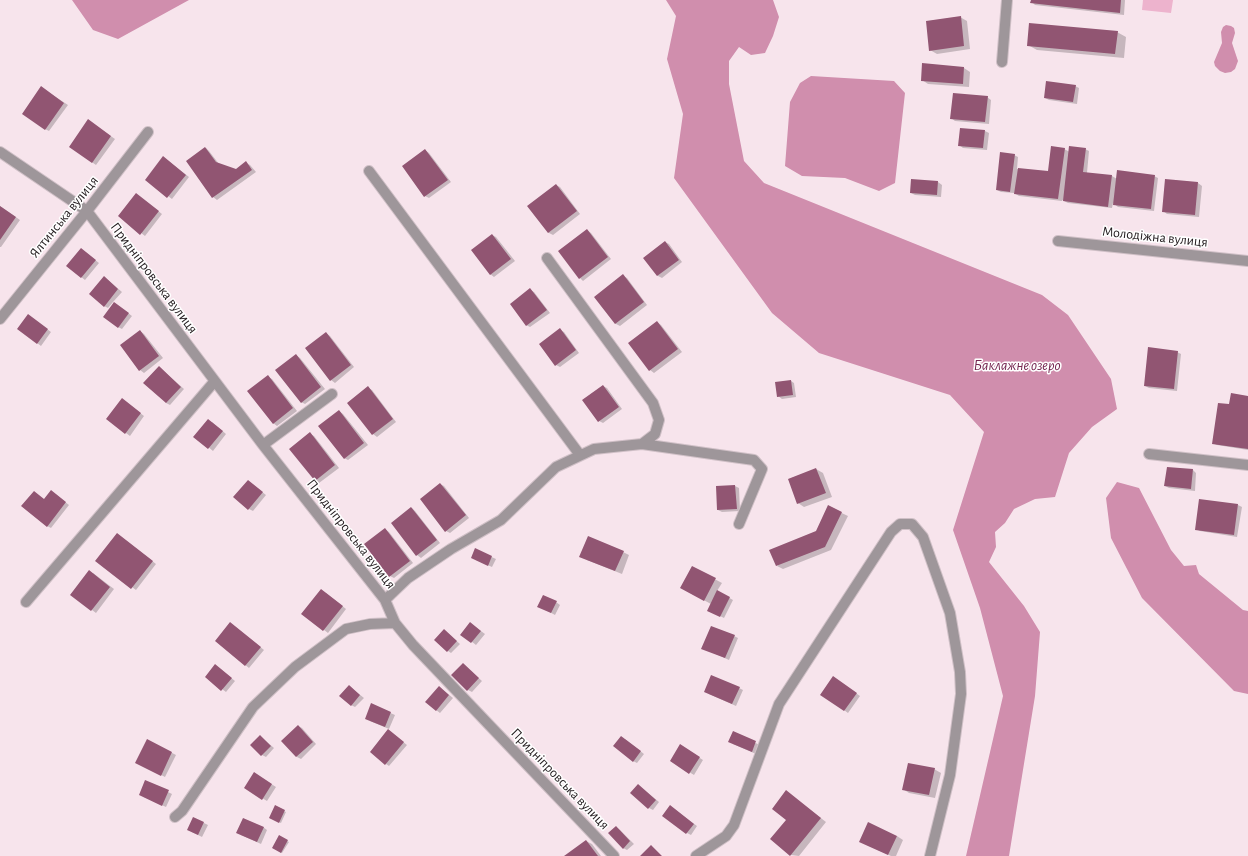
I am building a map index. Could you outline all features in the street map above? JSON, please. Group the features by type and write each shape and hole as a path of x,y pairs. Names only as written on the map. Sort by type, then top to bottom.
{"street":[{"path":"1002,62 1007,0"},
{"name":"Ялтинська вулиця","path":"0,319 148,132"},
{"name":"Придніпровська вулиця","path":"0,152 87,211 214,382 385,600 396,623 413,645 614,856"},
{"path":"369,171 580,455"},
{"name":"Молодіжна вулиця","path":"1058,241 1248,261"},
{"path":"547,258 653,403 660,420 655,434 642,444"},
{"path":"26,602 214,382"},
{"path":"263,445 332,394"},
{"path":"385,600 408,578 451,549 501,520 556,467 594,448 642,444 754,460 762,469 739,524"},
{"path":"1149,454 1248,465"},
{"path":"696,856 726,836 734,825 779,704 891,532 900,524 912,524 923,537 950,613 960,672 961,694 950,775 930,856"},
{"path":"175,817 182,811 254,707 295,667 346,629 370,624 396,623"}],"shaded area":[{"path":"1143,0 1173,0 1171,13 1142,10"}],"water":[{"path":"72,0 189,0 118,39 93,30"},
{"name":"Баклажне озеро","path":"666,0 773,0 779,17 773,36 765,53 751,55 739,47 729,61 729,84 744,161 764,183 1042,295 1068,315 1111,379 1117,409 1092,427 1069,453 1055,497 1035,499 1014,509 1005,523 995,532 996,547 989,562 1024,606 1040,632 1035,696 1009,856 966,856 1003,696 980,608 953,530 984,432 950,395 819,353 772,313 674,178 683,114 667,59 676,16"},
{"path":"1226,25 1234,28 1235,33 1232,43 1238,61 1235,69 1231,72 1225,73 1220,71 1215,66 1214,62 1222,43 1221,32 1223,27"},
{"path":"811,76 894,81 905,93 895,183 879,191 845,178 802,176 785,166 790,102 800,83"},
{"path":"1117,482 1139,488 1171,550 1184,566 1196,565 1199,574 1243,610 1248,611 1248,694 1234,691 1142,598 1111,538 1106,498"}],"building":[{"path":"1031,0 1121,0 1120,13 1030,3"},
{"path":"961,16 964,46 929,51 926,21"},
{"path":"1029,23 1118,31 1115,54 1027,46"},
{"path":"922,63 964,67 963,84 921,81"},
{"path":"1046,81 1076,85 1073,102 1044,98"},
{"path":"41,86 64,103 45,130 22,114"},
{"path":"953,93 988,96 985,122 950,119"},
{"path":"88,119 111,136 92,163 69,147"},
{"path":"960,128 985,130 983,148 958,146"},
{"path":"1051,146 1065,148 1058,199 1014,194 1018,168 1048,171"},
{"path":"1069,146 1086,148 1083,172 1112,175 1108,207 1063,201"},
{"path":"205,147 216,162 236,169 246,161 252,170 212,198 186,161"},
{"path":"425,149 448,180 424,197 402,166"},
{"path":"1000,152 1015,154 1010,192 996,190"},
{"path":"163,156 186,175 167,198 145,180"},
{"path":"1117,170 1155,175 1151,209 1113,205"},
{"path":"911,179 938,181 937,195 910,193"},
{"path":"1165,179 1198,182 1195,215 1162,212"},
{"path":"556,184 577,211 548,233 527,206"},
{"path":"136,193 159,211 140,235 118,216"},
{"path":"0,206 16,217 0,240"},
{"path":"587,229 608,257 579,279 558,251"},
{"path":"492,234 511,259 490,275 471,250"},
{"path":"665,241 679,260 657,276 643,258"},
{"path":"81,248 96,260 81,278 66,266"},
{"path":"623,274 644,302 615,324 594,297"},
{"path":"104,276 118,289 104,307 89,294"},
{"path":"530,288 547,310 526,326 510,304"},
{"path":"114,302 129,313 118,328 103,317"},
{"path":"28,314 48,329 37,344 17,329"},
{"path":"657,321 678,349 649,371 628,343"},
{"path":"560,328 576,350 555,366 539,344"},
{"path":"140,330 159,356 139,371 120,345"},
{"path":"326,332 351,365 330,381 305,348"},
{"path":"1148,347 1178,351 1174,389 1144,386"},
{"path":"296,354 321,387 301,403 275,370"},
{"path":"159,366 181,387 166,403 143,383"},
{"path":"268,375 293,408 273,424 247,391"},
{"path":"791,380 793,395 777,397 775,382"},
{"path":"603,385 619,407 598,422 582,400"},
{"path":"368,386 393,419 372,435 347,403"},
{"path":"1231,393 1248,396 1248,449 1212,444 1218,403 1229,404"},
{"path":"122,398 141,413 125,434 106,419"},
{"path":"339,410 364,443 344,459 318,426"},
{"path":"208,419 223,431 208,449 193,437"},
{"path":"310,432 335,465 315,481 289,449"},
{"path":"1167,467 1193,469 1191,489 1164,486"},
{"path":"816,468 826,493 797,504 788,479"},
{"path":"248,480 263,492 248,510 233,497"},
{"path":"440,483 466,515 445,532 420,499"},
{"path":"735,485 737,509 717,510 716,486"},
{"path":"51,490 66,502 47,527 21,506 34,491 44,499"},
{"path":"1199,499 1238,504 1234,535 1195,530"},
{"path":"828,505 842,512 825,547 776,566 769,550 816,531"},
{"path":"411,507 437,540 416,556 391,523"},
{"path":"385,528 410,561 389,577 364,544"},
{"path":"117,533 153,561 131,589 95,561"},
{"path":"588,536 624,551 615,571 579,557"},
{"path":"475,548 492,556 488,566 471,558"},
{"path":"692,566 716,578 704,601 680,588"},
{"path":"89,570 110,587 91,611 70,595"},
{"path":"321,589 343,606 323,631 301,614"},
{"path":"717,590 730,597 720,617 707,611"},
{"path":"543,595 557,601 551,613 537,607"},
{"path":"230,622 261,647 245,666 215,641"},
{"path":"470,622 481,631 471,643 460,635"},
{"path":"711,626 735,635 725,658 701,649"},
{"path":"444,629 457,641 447,652 434,640"},
{"path":"463,663 479,678 467,691 451,675"},
{"path":"215,664 232,678 221,691 205,677"},
{"path":"711,675 740,687 732,704 704,692"},
{"path":"833,676 857,693 844,711 820,695"},
{"path":"349,685 360,695 351,706 339,696"},
{"path":"439,686 449,695 436,711 425,702"},
{"path":"371,703 391,712 385,727 365,719"},
{"path":"298,725 313,742 296,757 281,741"},
{"path":"388,729 404,742 385,765 370,752"},
{"path":"733,731 756,741 752,752 728,742"},
{"path":"260,735 271,746 261,756 250,745"},
{"path":"621,736 641,751 633,762 613,746"},
{"path":"147,739 172,752 161,776 135,763"},
{"path":"680,744 700,757 689,774 670,761"},
{"path":"908,763 935,768 929,795 902,790"},
{"path":"254,772 272,784 262,800 244,788"},
{"path":"145,780 169,790 162,806 139,795"},
{"path":"638,784 656,800 648,809 630,793"},
{"path":"786,790 821,818 790,856 770,839 786,820 772,809"},
{"path":"275,805 285,810 279,823 269,818"},
{"path":"670,805 694,824 686,834 662,816"},
{"path":"193,817 204,822 198,835 187,830"},
{"path":"243,818 264,827 257,842 236,833"},
{"path":"868,822 897,836 888,855 859,842"},
{"path":"616,826 630,841 623,849 608,833"},
{"path":"279,835 288,840 281,853 272,848"},
{"path":"586,840 598,856 564,856"},
{"path":"651,845 662,856 640,856"}]}
